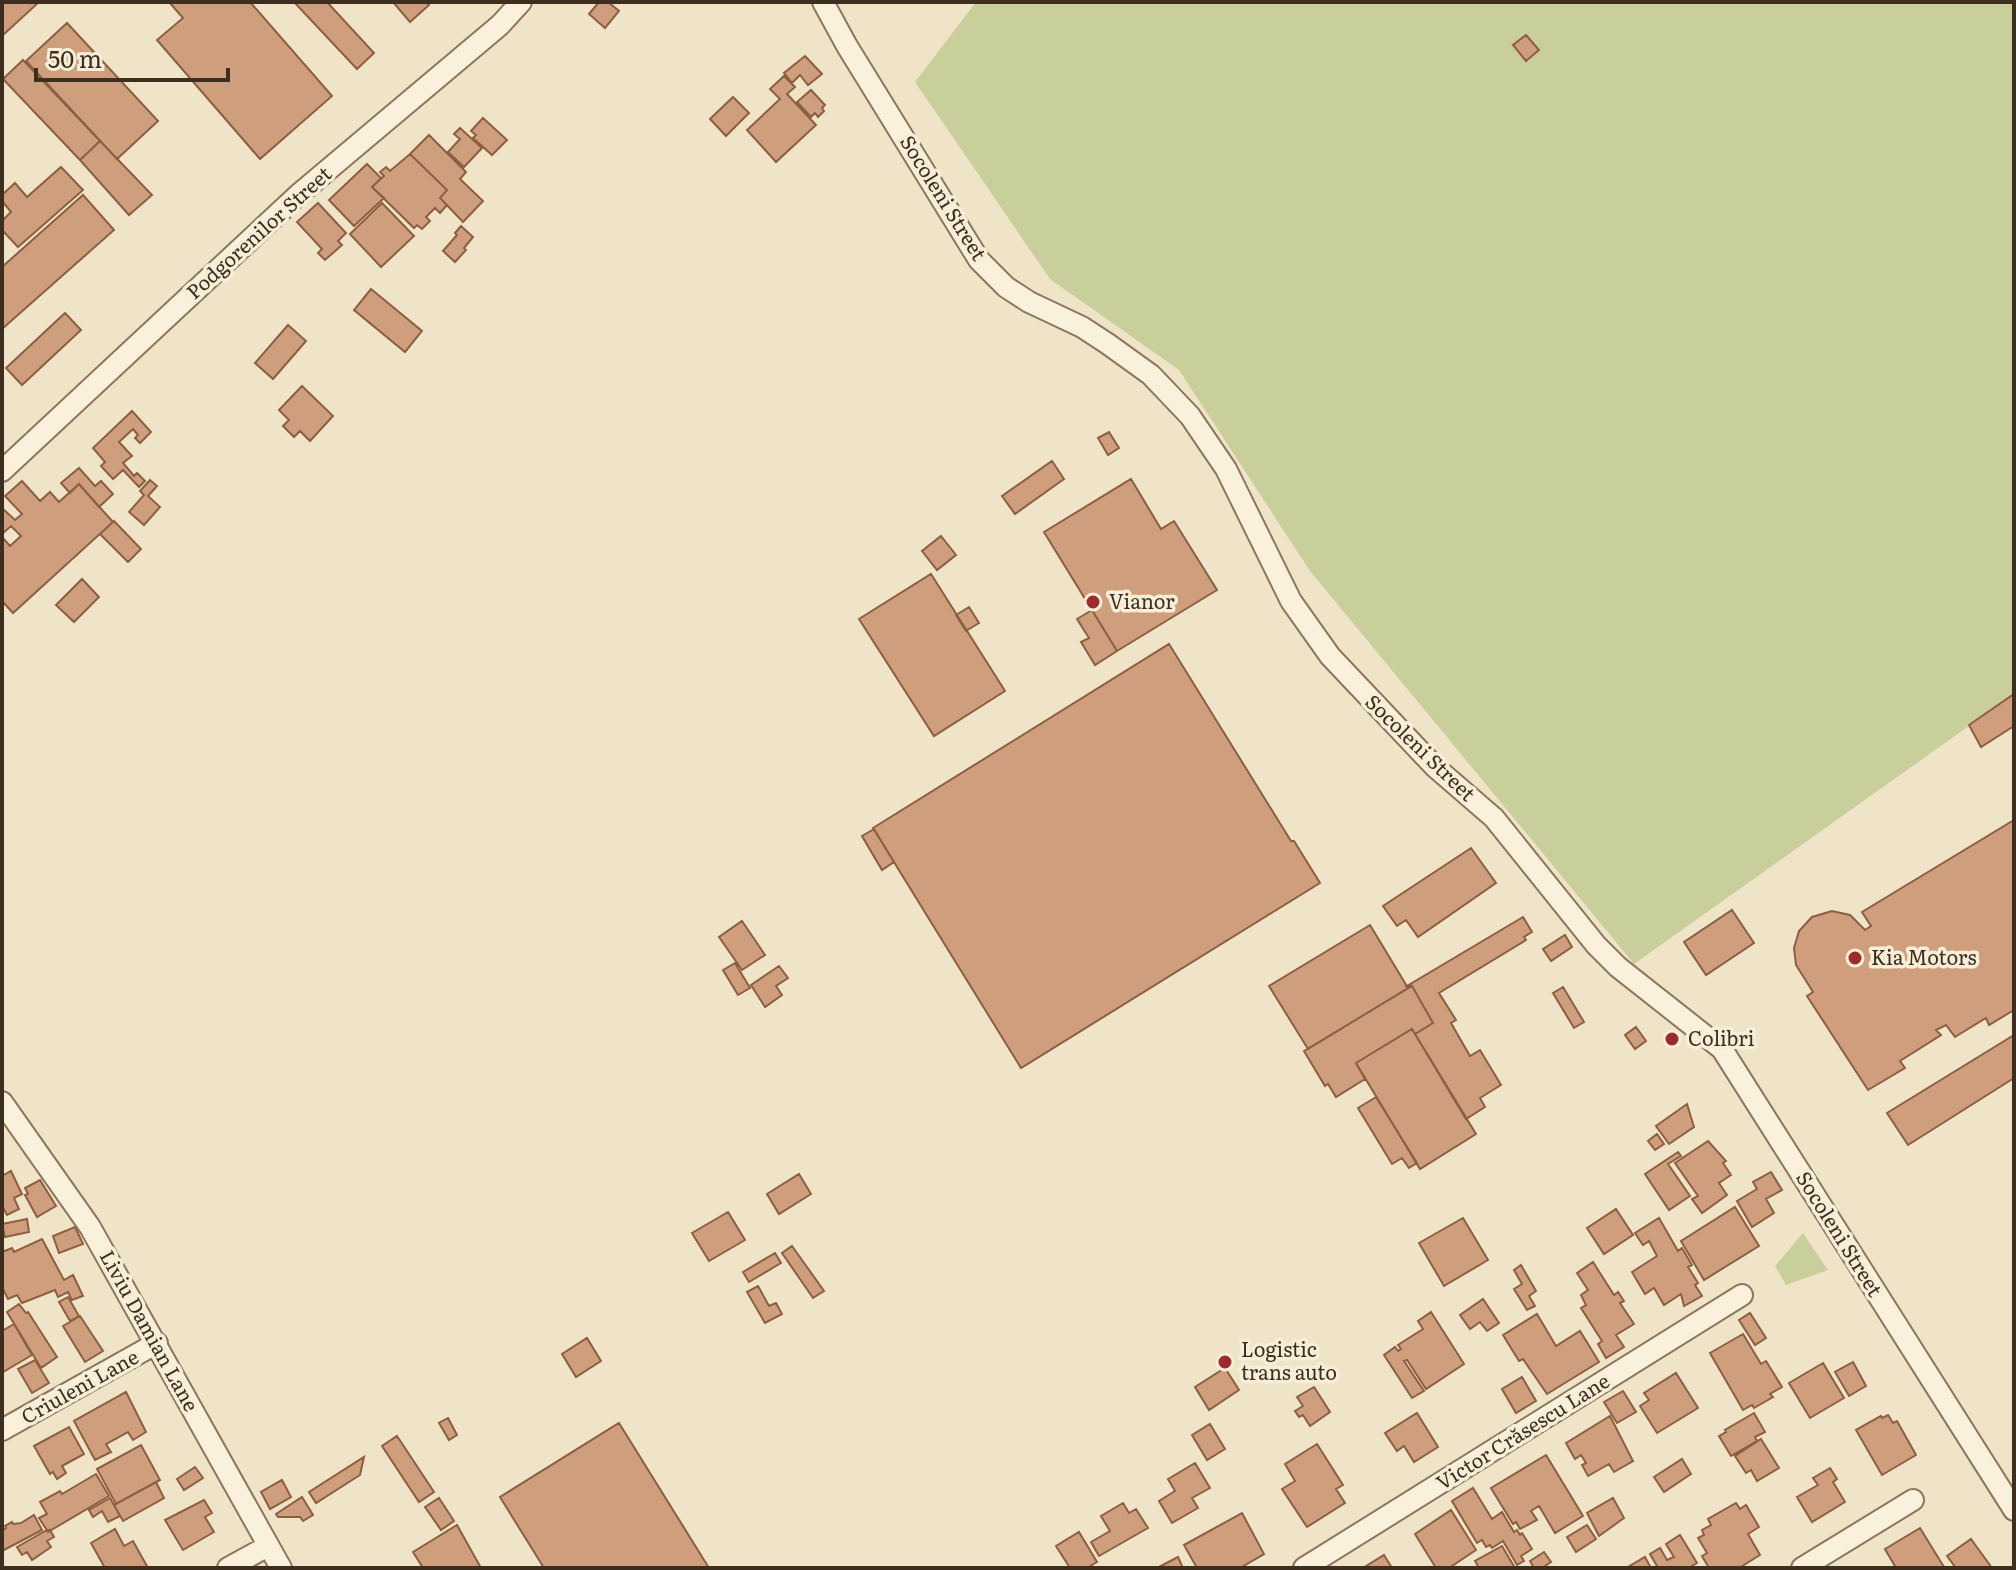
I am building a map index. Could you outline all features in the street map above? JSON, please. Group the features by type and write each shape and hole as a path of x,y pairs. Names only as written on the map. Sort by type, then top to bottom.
{"street":[{"name":"Podgorenilor Street","path":"2,471 298,195 500,25 521,2"},
{"name":"Socoleni Street","path":"823,2 979,260 1006,287 1042,309 1082,327 1151,375 1190,416 1226,469 1291,601 1330,656 1435,767 1494,818 1596,945 1618,967 1722,1049 2014,1510"},
{"name":"Liviu Damian Lane","path":"2,1102 90,1227 281,1568"},
{"name":"Victor Crăsescu Lane","path":"1304,1568 1742,1295"},
{"name":"Criuleni Lane","path":"2,1430 157,1343"},
{"path":"1802,1568 1913,1500"},
{"path":"228,1568 268,1546"}],"green space":[{"path":"976,2 2014,2 2014,694 1634,964 1310,571 1179,370 1050,279 915,82"},
{"path":"1803,1233 1828,1270 1786,1285 1775,1266"}],"building":[{"path":"2,2 39,2 2,36"},
{"path":"169,2 250,2 332,96 260,159 157,40 183,18"},
{"path":"294,2 327,2 374,53 357,69"},
{"path":"393,2 426,2 429,5 410,22"},
{"path":"599,2 608,2 619,11 605,28 589,14"},
{"path":"67,23 158,121 117,159 26,61"},
{"path":"1526,35 1539,50 1526,61 1513,45"},
{"path":"805,56 822,74 808,85 800,75 792,83 784,73"},
{"path":"23,60 100,141 80,160 3,79"},
{"path":"784,76 795,87 787,94 816,125 776,162 747,130 780,99 770,89"},
{"path":"811,90 825,105 818,117 815,113 811,117 797,102"},
{"path":"733,97 749,113 726,136 710,119"},
{"path":"483,118 507,140 492,155 473,138 476,135 471,131"},
{"path":"460,128 482,148 464,167 448,152 460,139 454,134"},
{"path":"429,135 466,172 460,179 483,201 463,222 440,198 447,190 410,154"},
{"path":"100,141 152,195 129,215 80,160"},
{"path":"410,154 447,190 440,198 447,205 440,213 435,208 426,217 430,221 422,229 417,225 414,228 372,187 384,176 380,172 386,167 390,171"},
{"path":"367,164 381,178 372,187 384,198 354,226 329,200"},
{"path":"61,167 83,190 18,247 2,230 2,221 11,212 2,201 2,195 15,183 27,197"},
{"path":"83,195 114,230 2,329 2,267"},
{"path":"318,203 346,233 338,241 342,245 325,260 318,253 322,249 297,222"},
{"path":"382,203 414,236 381,267 350,234"},
{"path":"461,226 473,237 455,262 443,251"},
{"path":"371,289 422,331 405,352 354,310"},
{"path":"65,313 81,330 22,385 6,368"},
{"path":"288,325 306,341 273,379 255,363"},
{"path":"302,386 333,416 310,441 300,431 294,437 283,426 289,420 279,410"},
{"path":"132,411 151,432 140,443 133,429 119,442 132,456 123,463 134,476 137,473 145,481 139,487 123,470 113,479 101,466 105,462 93,448"},
{"path":"1109,432 1119,448 1108,455 1098,438"},
{"path":"1052,461 1064,479 1015,514 1002,496"},
{"path":"79,468 95,486 101,481 113,494 99,507 79,484 70,493 61,483"},
{"path":"1131,479 1161,529 1174,521 1217,590 1117,651 1044,532"},
{"path":"150,480 157,486 148,496 160,507 144,525 129,512 144,495 140,491"},
{"path":"22,481 40,501 50,492 59,502 79,484 113,522 13,613 2,601 2,537 10,546 21,536 11,526 2,534 2,508 15,520 22,514 5,496"},
{"path":"114,521 141,549 128,562 100,534"},
{"path":"941,536 956,555 937,570 922,551"},
{"path":"931,574 1005,691 934,736 859,619"},
{"path":"82,579 99,597 74,622 56,605"},
{"path":"969,607 979,623 966,631 956,615"},
{"path":"1092,610 1117,651 1095,665 1081,642 1089,638 1077,619"},
{"path":"1169,644 1320,883 1021,1068 873,828"},
{"path":"2014,694 2014,726 1981,747 1969,725"},
{"path":"2014,820 2014,1010 1989,1025 1986,1018 1955,1037 1946,1025 1936,1030 1941,1035 1900,1061 1905,1068 1868,1090 1807,996 1813,992 1796,965 1794,948 1799,931 1812,917 1832,911 1850,915 1865,930 1871,926 1862,912"},
{"path":"874,829 894,862 882,870 862,836"},
{"path":"1471,848 1496,883 1418,937 1406,920 1397,926 1383,906"},
{"path":"1732,910 1754,943 1706,975 1684,942"},
{"path":"1523,917 1532,932 1524,937 1526,940 1439,993 1456,1020 1451,1023 1470,1056 1480,1050 1501,1085 1480,1098 1485,1107 1466,1119 1415,1034 1433,1023 1412,986 1407,986"},
{"path":"742,921 765,955 742,970 719,937"},
{"path":"1370,925 1408,988 1308,1049 1269,986"},
{"path":"1565,935 1572,947 1551,961 1543,949"},
{"path":"735,963 750,988 738,995 723,970"},
{"path":"779,966 788,978 776,986 782,995 765,1007 751,985"},
{"path":"1412,986 1433,1023 1415,1034 1412,1029 1356,1063 1365,1079 1336,1097 1328,1084 1325,1086 1304,1051"},
{"path":"1563,987 1584,1022 1574,1028 1553,993"},
{"path":"1636,1027 1646,1041 1635,1049 1625,1035"},
{"path":"1412,1029 1476,1134 1420,1169 1356,1063"},
{"path":"2014,1035 2014,1078 1908,1145 1887,1113"},
{"path":"1376,1097 1417,1163 1409,1168 1402,1158 1392,1164 1358,1108"},
{"path":"1687,1104 1694,1127 1669,1144 1656,1126"},
{"path":"1657,1134 1664,1144 1655,1150 1648,1141"},
{"path":"1708,1141 1726,1161 1723,1163 1731,1175 1719,1183 1727,1195 1702,1213 1692,1199 1698,1196 1675,1163"},
{"path":"1678,1152 1681,1156 1668,1164 1690,1196 1669,1210 1645,1174"},
{"path":"11,1171 22,1194 14,1198 19,1209 7,1215 2,1206 2,1176"},
{"path":"1771,1172 1782,1190 1766,1199 1774,1213 1752,1227 1737,1201 1757,1189 1753,1182"},
{"path":"799,1174 811,1194 779,1214 767,1194"},
{"path":"40,1180 56,1206 37,1217 25,1195 28,1194 25,1188"},
{"path":"1735,1207 1759,1246 1704,1280 1681,1241"},
{"path":"1616,1209 1633,1235 1604,1254 1587,1228"},
{"path":"728,1212 745,1240 709,1261 692,1233"},
{"path":"1463,1218 1488,1260 1444,1286 1419,1243"},
{"path":"1659,1218 1678,1251 1682,1248 1692,1265 1688,1267 1702,1296 1684,1306 1681,1294 1664,1305 1654,1288 1645,1294 1632,1272 1657,1256 1649,1241 1643,1245 1635,1233"},
{"path":"27,1219 29,1232 5,1237 2,1224"},
{"path":"75,1227 83,1244 59,1253 53,1236"},
{"path":"42,1239 64,1280 73,1275 83,1296 72,1300 68,1292 58,1297 55,1290 22,1303 17,1295 8,1299 2,1287 2,1252 12,1248 14,1252"},
{"path":"792,1246 824,1291 813,1298 782,1253"},
{"path":"775,1253 781,1263 749,1282 743,1272"},
{"path":"1593,1262 1614,1295 1618,1292 1624,1301 1620,1303 1634,1324 1616,1335 1624,1347 1606,1358 1598,1344 1602,1341 1581,1308 1586,1305 1581,1295 1588,1290 1577,1273"},
{"path":"1521,1265 1536,1291 1529,1296 1535,1306 1527,1310 1514,1289 1522,1284 1514,1270"},
{"path":"758,1286 769,1306 776,1303 782,1314 765,1323 747,1292"},
{"path":"68,1297 79,1316 70,1321 59,1302"},
{"path":"1483,1299 1499,1323 1487,1331 1480,1322 1470,1329 1460,1315"},
{"path":"19,1304 28,1312 57,1357 41,1368 7,1312"},
{"path":"1431,1312 1464,1364 1426,1389 1407,1360 1404,1361 1424,1391 1412,1398 1384,1355 1395,1347 1398,1351 1401,1349 1398,1345 1423,1329 1418,1321"},
{"path":"1750,1313 1766,1338 1755,1345 1739,1320"},
{"path":"1537,1314 1556,1346 1580,1331 1599,1362 1547,1394 1523,1359 1519,1361 1503,1335"},
{"path":"80,1316 103,1351 85,1362 63,1326"},
{"path":"14,1324 32,1355 3,1372 2,1331"},
{"path":"1743,1334 1761,1364 1766,1361 1782,1387 1770,1394 1773,1397 1754,1408 1752,1405 1743,1410 1710,1353"},
{"path":"587,1338 601,1361 576,1377 562,1354"},
{"path":"35,1360 49,1383 32,1393 18,1369"},
{"path":"1853,1362 1866,1386 1849,1396 1835,1372"},
{"path":"1823,1363 1844,1398 1810,1418 1789,1383"},
{"path":"1225,1368 1239,1390 1209,1410 1195,1387"},
{"path":"1676,1373 1698,1408 1657,1433 1640,1406 1649,1400 1644,1393"},
{"path":"1522,1377 1536,1401 1516,1413 1502,1389"},
{"path":"1314,1387 1330,1412 1310,1426 1303,1415 1299,1417 1295,1411 1303,1406 1297,1397"},
{"path":"1623,1391 1636,1412 1617,1423 1604,1402"},
{"path":"126,1392 146,1432 133,1440 128,1432 106,1444 111,1452 95,1460 74,1421"},
{"path":"1417,1413 1438,1447 1414,1462 1404,1446 1397,1451 1385,1433"},
{"path":"1754,1413 1765,1432 1755,1437 1757,1441 1731,1456 1719,1436"},
{"path":"1888,1415 1893,1423 1897,1421 1916,1455 1882,1475 1856,1430"},
{"path":"1610,1416 1633,1461 1614,1472 1609,1464 1588,1476 1581,1455 1575,1459 1566,1443"},
{"path":"448,1418 457,1435 449,1440 439,1423"},
{"path":"619,1423 709,1568 544,1568 500,1497"},
{"path":"1210,1424 1225,1449 1207,1460 1192,1435"},
{"path":"69,1427 84,1454 62,1466 66,1473 57,1479 53,1472 50,1474 34,1446"},
{"path":"397,1436 434,1492 419,1502 382,1446"},
{"path":"1761,1439 1779,1468 1757,1481 1751,1470 1746,1473 1735,1456"},
{"path":"1317,1444 1343,1485 1336,1489 1345,1503 1307,1527 1282,1489 1295,1481 1285,1464"},
{"path":"141,1445 160,1480 116,1504 97,1469"},
{"path":"1546,1455 1583,1516 1555,1533 1539,1506 1531,1511 1537,1520 1520,1529 1516,1522 1513,1524 1491,1488"},
{"path":"364,1457 360,1475 316,1503 309,1492"},
{"path":"1682,1459 1691,1474 1664,1492 1654,1477"},
{"path":"1195,1463 1210,1488 1192,1498 1198,1508 1172,1523 1159,1501 1175,1491 1168,1479"},
{"path":"195,1467 203,1478 184,1490 177,1479"},
{"path":"1830,1468 1837,1479 1833,1482 1845,1502 1812,1522 1797,1497 1818,1485 1813,1478"},
{"path":"96,1474 109,1496 48,1532 39,1518 47,1514 40,1502 60,1491 62,1494"},
{"path":"282,1480 291,1497 270,1509 261,1492"},
{"path":"156,1482 164,1498 123,1521 114,1505"},
{"path":"1473,1488 1492,1519 1502,1512 1514,1532 1522,1533 1532,1549 1521,1556 1524,1561 1517,1565 1503,1541 1492,1548 1490,1545 1486,1547 1482,1540 1477,1543 1452,1501"},
{"path":"302,1497 313,1515 303,1521 300,1517 278,1517 276,1514"},
{"path":"110,1498 120,1516 108,1522 102,1511 93,1517 89,1510"},
{"path":"439,1498 454,1521 441,1530 425,1507"},
{"path":"1613,1498 1624,1518 1599,1536 1587,1513"},
{"path":"204,1500 212,1513 205,1517 214,1532 183,1550 165,1520"},
{"path":"1123,1503 1129,1513 1136,1509 1148,1528 1099,1556 1091,1542 1110,1531 1101,1516"},
{"path":"1736,1503 1740,1509 1746,1505 1759,1527 1748,1534 1760,1555 1739,1568 1709,1568 1702,1556 1707,1553 1698,1538 1704,1535 1702,1530 1711,1525 1708,1519"},
{"path":"1451,1510 1476,1550 1449,1568 1436,1568 1415,1534"},
{"path":"1242,1513 1264,1554 1240,1568 1197,1568 1184,1545"},
{"path":"34,1515 42,1530 2,1551 5,1526 12,1522 21,1523"},
{"path":"457,1525 481,1568 423,1568 413,1552"},
{"path":"1587,1525 1596,1539 1576,1552 1567,1537"},
{"path":"1920,1528 1944,1567 1896,1568 1885,1549"},
{"path":"115,1529 124,1546 133,1541 148,1568 105,1568 91,1543"},
{"path":"47,1530 54,1537 47,1541 51,1547 32,1560 27,1552 22,1555 17,1547"},
{"path":"1079,1532 1097,1562 1087,1568 1070,1568 1056,1546"},
{"path":"1680,1535 1697,1563 1693,1568 1654,1568 1657,1566 1650,1554 1660,1548 1667,1560 1674,1557 1666,1544"},
{"path":"1971,1539 1992,1568 1956,1568 1947,1556"},
{"path":"1502,1546 1515,1568 1479,1568 1475,1561"},
{"path":"1544,1552 1551,1562 1542,1568 1534,1568 1530,1561"},
{"path":"1384,1555 1392,1568 1363,1568"},
{"path":"1178,1557 1183,1568 1157,1568"},
{"path":"1645,1557 1651,1568 1628,1567"}],"place":[{"name":"Vianor","path":"1093,602"},
{"name":"Kia Motors","path":"1855,958"},
{"name":"Colibri","path":"1672,1039"},
{"name":"Logistic trans auto","path":"1225,1362"}]}
